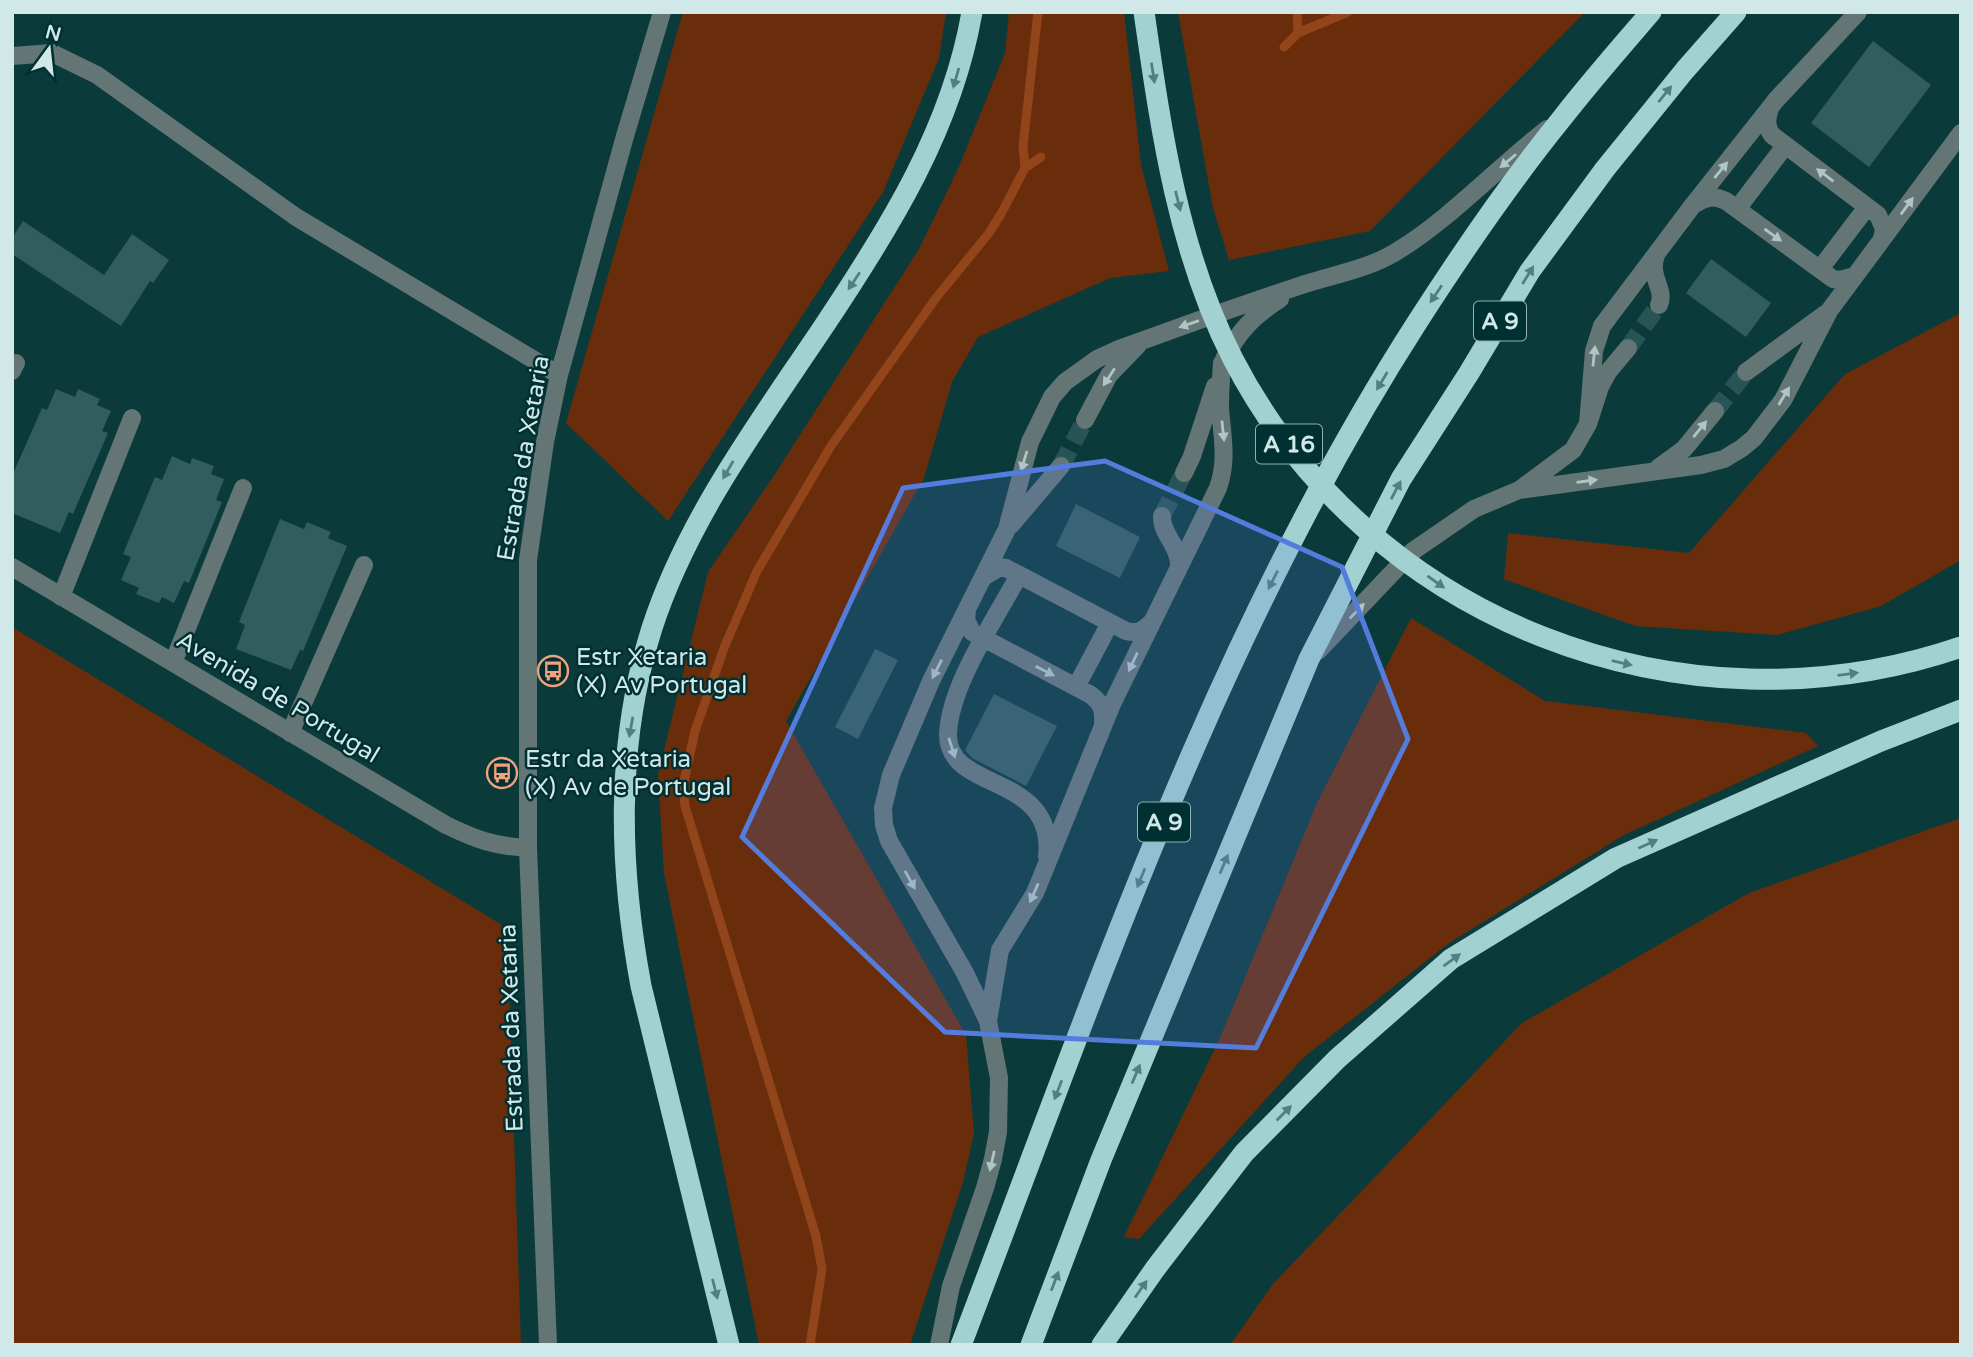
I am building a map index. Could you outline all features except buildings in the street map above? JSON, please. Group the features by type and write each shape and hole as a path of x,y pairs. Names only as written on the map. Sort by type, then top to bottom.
{"highway":[{"path":"729,1345 641,986 631,929 623,808 627,747 636,696 652,628 702,517 732,463 872,255 901,206 930,146 953,88 972,12"},
{"name":"A 16","path":"1144,12 1163,134 1189,246 1233,359 1304,466 1346,511 1393,552 1446,589 1502,621 1556,644 1618,662 1679,675 1742,680 1803,679 1866,672 1928,659 1961,647"},
{"name":"A 9","path":"961,1345 1141,877 1239,647 1328,476 1417,322 1487,219 1561,118 1651,12"},
{"name":"A 9","path":"1031,1345 1101,1160 1309,659 1401,479 1530,271 1605,169 1736,12"},
{"path":"1102,1345 1155,1269 1244,1153 1337,1059 1451,960 1616,858 1881,741 1961,710"}],"street":[{"name":"Estrada da Xetaria","path":"548,1345 528,848 527,560 545,442 559,374 662,12"},
{"path":"1588,424 1597,337 1602,326 1770,108 1858,12"},
{"path":"12,56 52,53 97,75 296,217 559,374"},
{"path":"1770,108 1767,128 1772,135 1882,221 1882,239"},
{"path":"939,1345 951,1286 985,1188 998,1132 999,1078 988,1021 965,973 889,841 883,808 891,775 931,681 1007,529 1023,460 1052,397 1065,382 1097,359 1143,340 1372,263 1398,251 1561,118"},
{"path":"1519,490 1701,465 1724,459 1742,448 1754,438 1783,400 1829,310 1961,133"},
{"path":"1737,209 1785,146"},
{"path":"1693,205 1705,198 1717,197 1833,279 1855,276"},
{"path":"1820,269 1867,207"},
{"path":"1656,254 1652,268 1661,294 1659,305"},
{"path":"1184,473 1222,363 1237,334 1252,318 1300,286"},
{"path":"1746,372 1829,310"},
{"path":"1085,421 1109,375 1143,340"},
{"path":"1309,659 1413,551 1474,509 1519,490 1573,450 1588,424 1608,372 1628,348"},
{"path":"988,1021 1000,950 1026,909 1102,730 1179,564 1218,488 1224,471 1225,455 1220,388 1222,363"},
{"path":"1644,472 1661,466 1684,449 1715,411"},
{"path":"61,597 132,418"},
{"path":"1007,529 1061,466"},
{"path":"173,663 243,488"},
{"path":"1162,516 1163,527 1177,548 1179,564"},
{"path":"290,733 364,565"},
{"name":"Avenida de Portugal","path":"12,567 446,825 498,846 528,848"},
{"path":"985,576 1000,567 1135,633 1142,631 1152,622"},
{"path":"1019,575 969,666 954,704 948,736 950,748 960,765 1030,802 1046,836 1046,864"},
{"path":"967,610 968,627 972,632 1100,702 1104,710 1102,730"},
{"path":"1076,687 1110,623"}],"highlighted area":[{"path":"1105,461 1342,567 1408,739 1256,1048 945,1032 742,837 903,488"}],"shaded area":[{"path":"683,12 946,12 939,58 883,192 668,521 566,423"},
{"path":"1009,12 1124,12 1141,165 1169,271 1110,278 978,337 952,382 924,478 786,721 966,1035 974,1133 963,1182 910,1345 759,1345 664,873 658,775 708,572 773,477 919,249 958,169 1005,53"},
{"path":"1178,12 1585,12 1370,231 1229,260 1213,208"},
{"path":"1961,313 1961,560 1881,606 1777,635 1635,626 1504,579 1508,533 1689,553 1845,374"},
{"path":"1411,618 1545,701 1806,733 1818,746 1624,835 1449,943 1304,1057 1139,1239 1124,1237 1220,1038 1317,803"},
{"path":"12,627 507,928 521,1345 12,1345"},
{"path":"1961,818 1961,1345 1230,1345 1273,1284 1522,1023 1749,893"}],"waterway":[{"path":"1025,168 1023,146 1038,12"},
{"path":"1284,47 1298,33 1297,12"},
{"path":"1298,33 1348,12"},
{"path":"810,1345 822,1269 816,1236 685,806 683,786 695,731 724,648 757,571 831,446 936,298 989,233 1025,168 1041,157"}],"tunnel":[{"path":"1628,348 1659,305"},
{"path":"1715,411 1746,372"},
{"path":"1061,466 1085,420"},
{"path":"1162,516 1184,473"}],"place":[{"name":"Estr Xetaria (X) Av Portugal","path":"553,671"},
{"name":"Estr da Xetaria (X) Av de Portugal","path":"502,773"}]}
